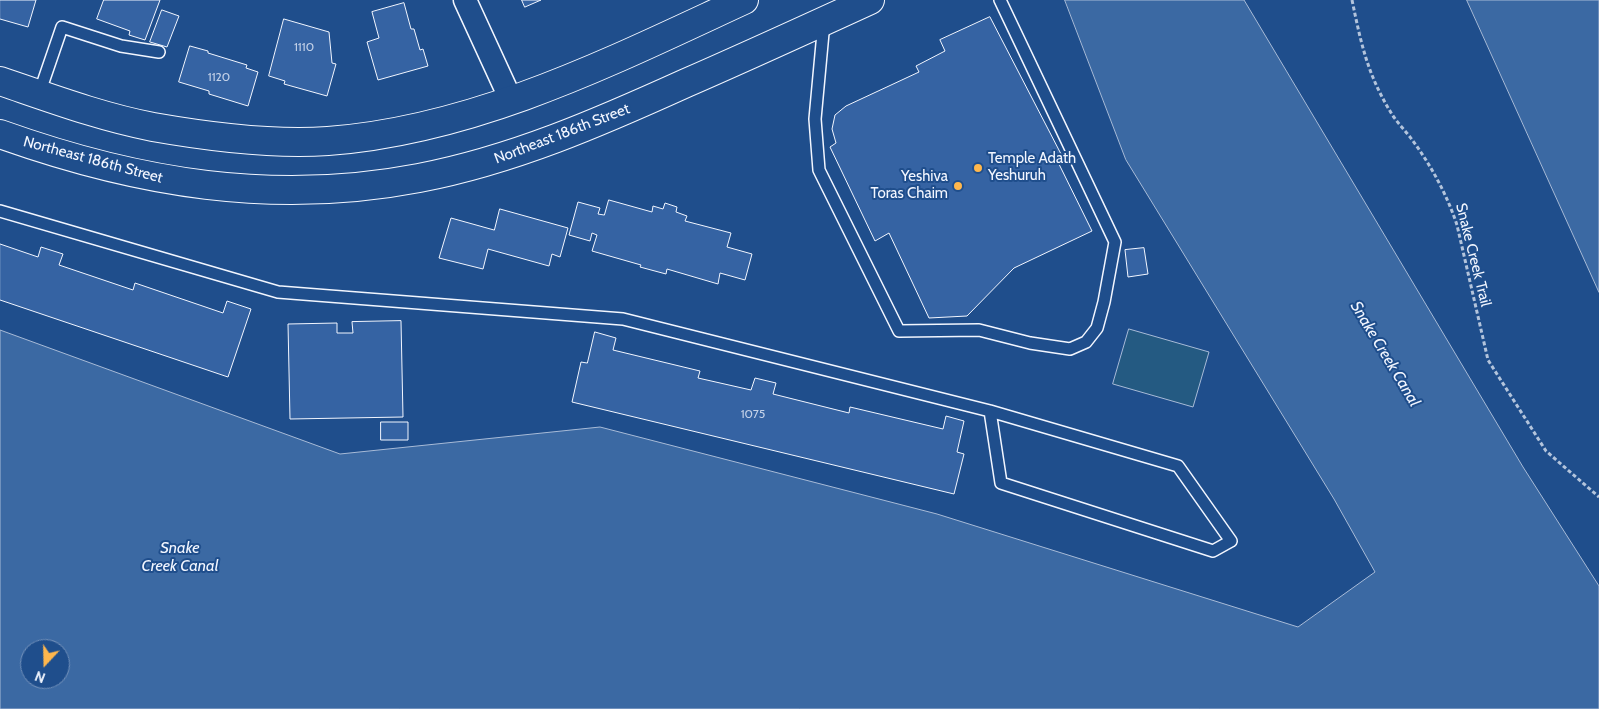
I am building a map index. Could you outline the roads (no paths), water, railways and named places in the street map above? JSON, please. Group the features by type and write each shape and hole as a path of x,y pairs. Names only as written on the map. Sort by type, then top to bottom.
{"main road":[{"path":"0,81 99,113 152,126 225,137 329,141 435,124 511,100 595,68 744,0"},
{"name":"Northeast 186th Street","path":"0,134 72,158 184,183 223,187 302,190 379,184 459,170 537,146 583,129 870,0"}],"street":[{"path":"465,0 511,100"}],"lane":[{"path":"824,21 815,119 819,170 899,331 979,330 1030,343 1070,349 1086,342 1097,328 1104,302 1115,242 1000,0"},
{"path":"39,94 62,27 121,46 160,52"},
{"path":"0,211 278,292 623,319 990,411 1178,466 1231,541 1213,551 1001,483 990,411"}],"water":[{"name":"Snake Creek Canal","path":"1065,0 1244,0 1523,467 1599,586 1599,709 0,709 0,330 340,454 600,427 937,514 1298,627 1375,572 1334,499 1126,160"},
{"path":"1467,0 1599,0 1599,292"}],"place":[{"name":"Temple Adath Yeshuruh","path":"978,168"},
{"name":"Yeshiva Toras Chaim","path":"958,186"}]}
